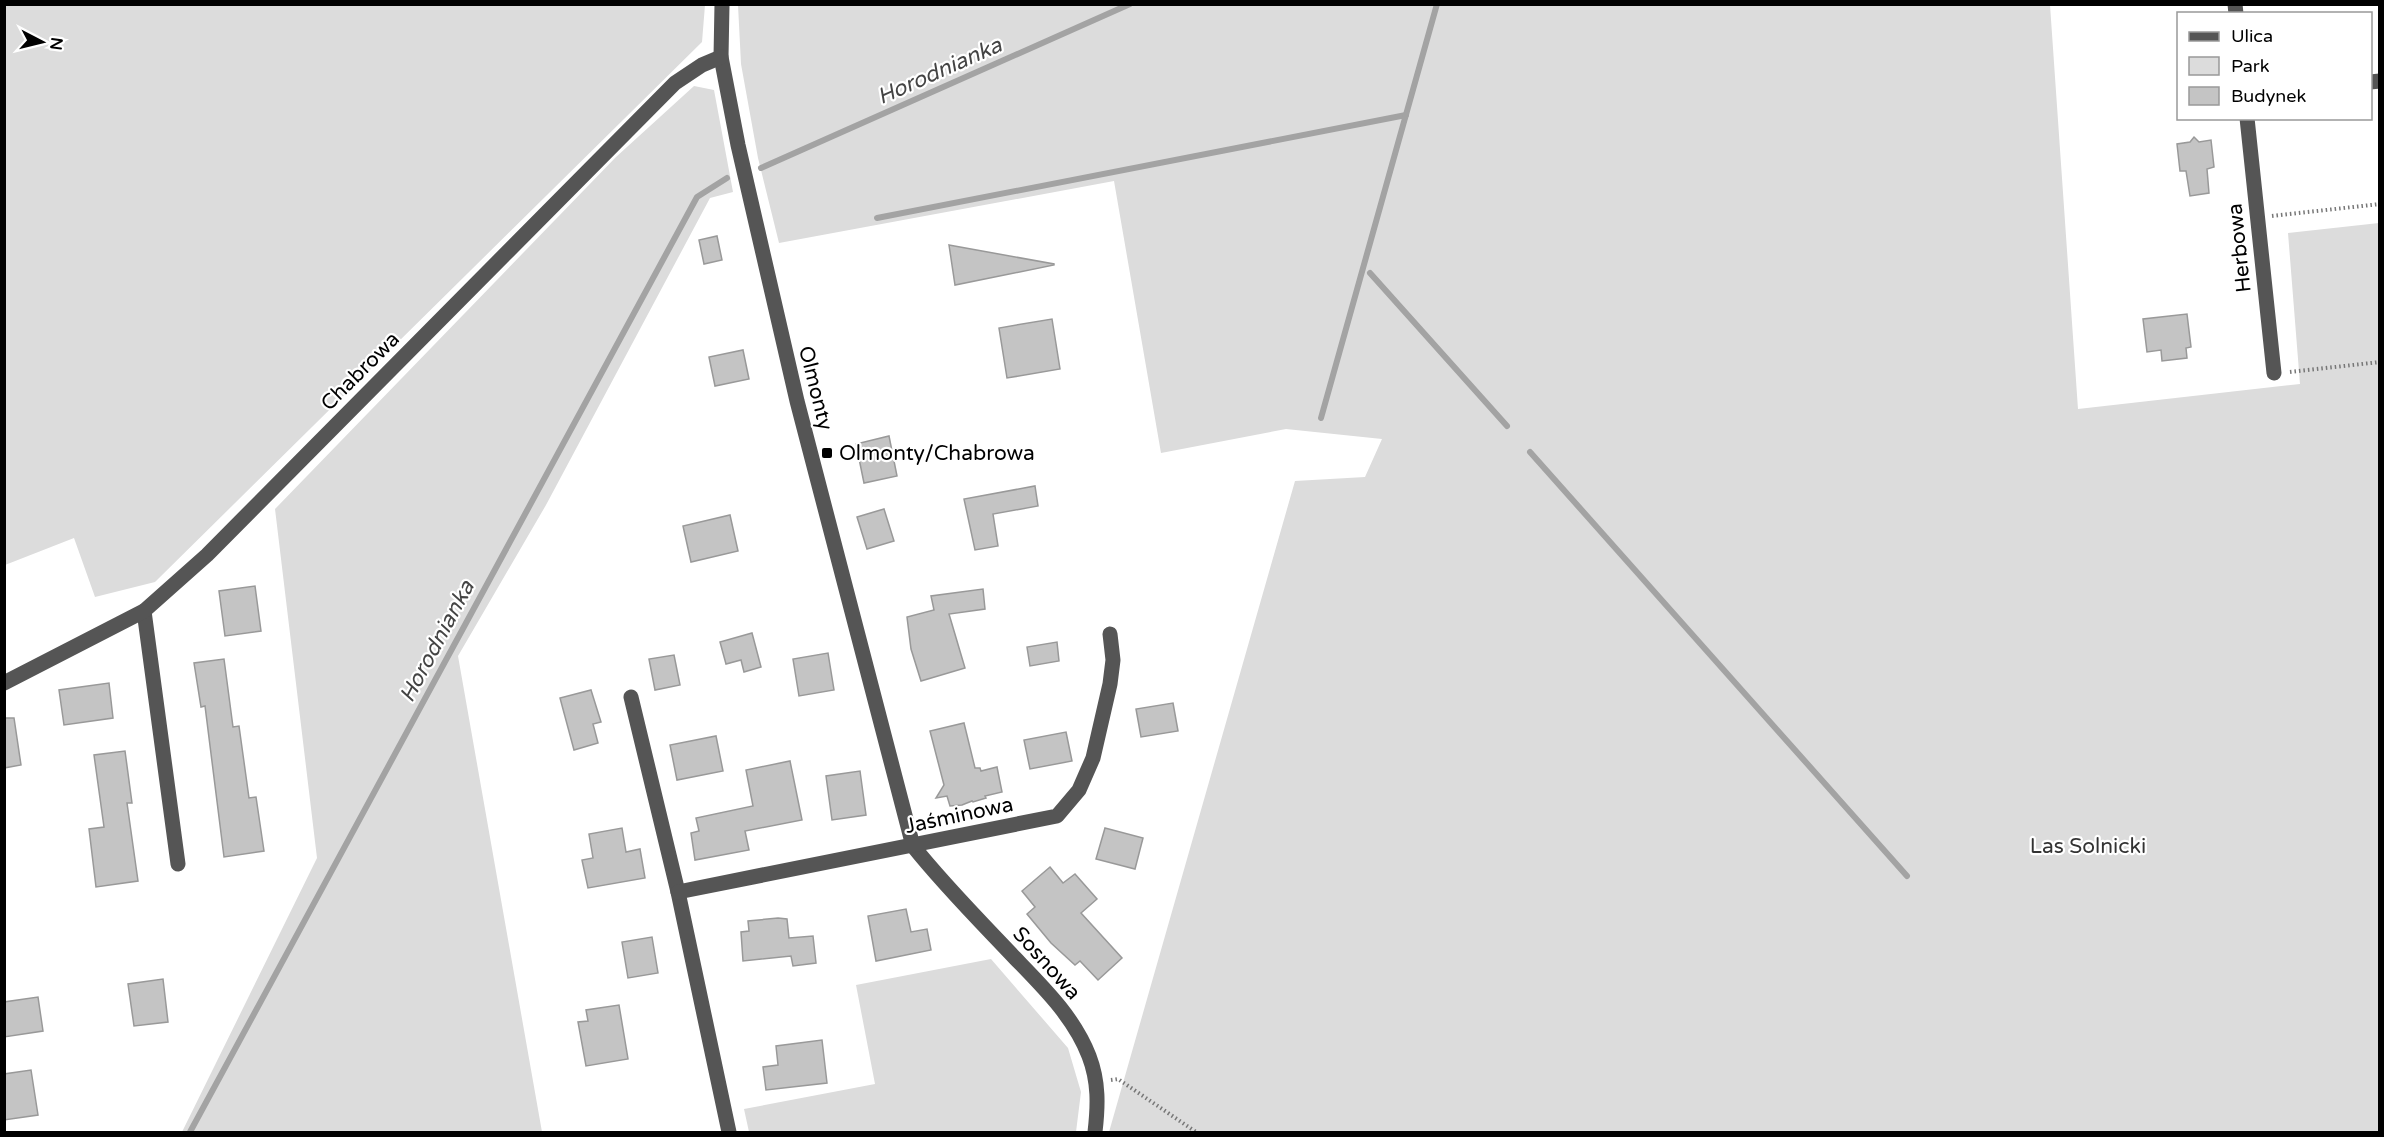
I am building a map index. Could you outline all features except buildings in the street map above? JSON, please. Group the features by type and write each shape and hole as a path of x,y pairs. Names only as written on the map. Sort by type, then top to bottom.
{"street":[{"name":"Olmonty","path":"723,4 721,57 738,145 797,401 913,846"},
{"name":"Chabrowa","path":"4,683 144,611 207,555 675,83 702,65 721,57"},
{"name":"Herbowa","path":"2247,120 2274,374"},
{"path":"144,611 178,864"},
{"name":"Jaśminowa","path":"678,892 1057,816 1079,790 1093,758 1110,684 1113,660 1110,634"},
{"path":"631,698 678,892 729,1132"},
{"name":"Sosnowa","path":"913,846 932,870 1053,998 1076,1030 1089,1056 1097,1083 1099,1104 1095,1132"}],"path":[{"path":"2257,218 2379,204"},
{"path":"2274,374 2379,362"},
{"path":"1097,1083 1118,1079 1196,1132"}],"green space":[{"path":"5,4 705,5 702,42 155,582 95,597 74,538 5,565"},
{"name":"Las Solnicki","path":"738,5 2050,5 2078,409 2300,384 2288,233 2379,223 2379,1132 1109,1132 1295,481 1365,477 1382,439 1286,429 1161,453 1114,181 779,243 758,158 741,64"},
{"path":"694,86 714,90 733,192 710,198 546,505 458,656 542,1132 182,1132 317,858 275,509 616,157"},
{"path":"991,959 1068,1048 1081,1092 1076,1132 749,1132 744,1109 875,1084 856,985"}],"waterway":[{"name":"Horodnianka","path":"761,168 1130,4"},
{"path":"1321,418 1437,4"},
{"path":"877,218 1406,115"},
{"name":"Horodnianka","path":"190,1132 697,197 727,178"},
{"path":"1370,273 1507,426"},
{"path":"1530,452 1907,876"}],"place":[{"name":"Olmonty/Chabrowa","path":"827,453"}]}
